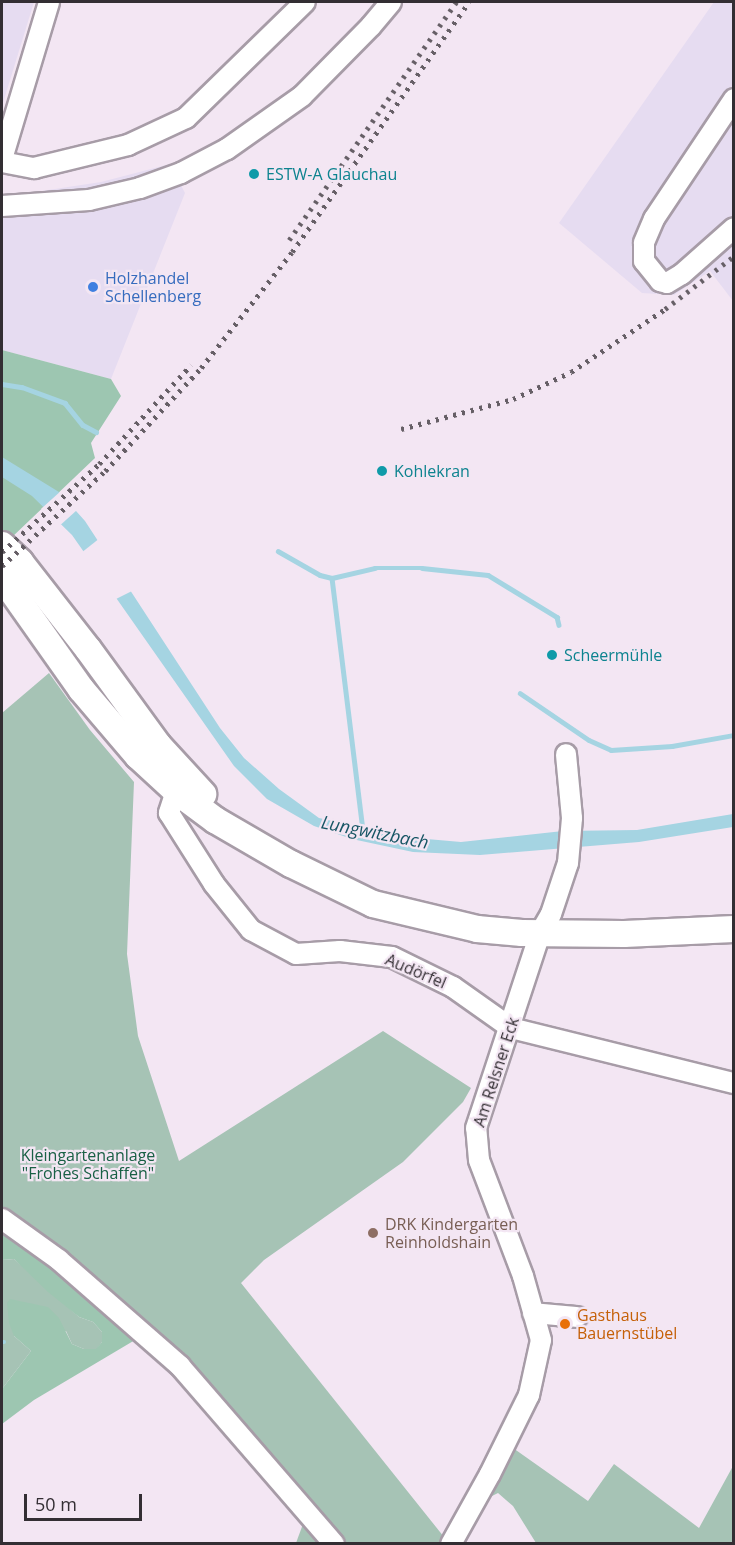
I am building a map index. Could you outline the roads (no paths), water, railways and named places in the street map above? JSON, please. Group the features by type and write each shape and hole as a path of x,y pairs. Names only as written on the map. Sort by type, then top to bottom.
{"main road":[{"path":"2,545 20,562 82,640 182,773 258,845"},
{"path":"2,578 81,690 138,756 176,791 216,820 291,864 374,904 477,929 540,933 624,934 734,929"}],"street":[{"path":"49,2 2,160 34,168 128,145 186,118 305,2"},
{"path":"2,206 89,200 140,188 181,174 227,149 302,96 371,26 391,2"},
{"path":"734,99 654,219 644,243 644,261 660,281 667,283 682,274 734,228"},
{"name":"Am Relsner Eck","path":"451,1544 490,1474 529,1395 540,1340 523,1276 479,1160 476,1128 511,1028 540,933 551,914 568,863 573,818 566,754"},
{"name":"Audörfel","path":"176,791 170,813 214,884 251,930 297,954 340,951 392,957 453,987 511,1028 734,1083"},
{"path":"2,1219 59,1260 180,1366 334,1544"},
{"path":"533,1313 577,1317"}],"water":[{"name":"Lungwitzbach","path":"2,457 59,492 85,521 220,728 244,758 279,789 319,818 404,837 461,842 563,831 637,830 733,814 733,827 639,842 480,855 413,852 352,839 314,826 267,799 234,766 72,535 32,496 2,477"}],"waterway":[{"path":"2,384 22,387 65,403 83,425 96,432"},
{"path":"278,551 320,575 332,578 375,568 422,568 488,575 557,617 559,625"},
{"name":"Lungwitzbach","path":"332,578 363,831"},
{"path":"520,693 589,740 611,750 672,746 734,735"}],"railway":[{"path":"289,240 456,2"},
{"path":"2,566 105,471 201,368 292,252 469,2"},
{"path":"401,429 513,399 571,372 665,309 734,256"},
{"path":"2,552 99,464 191,365"}],"place":[{"name":"ESTW-A Glauchau","path":"254,174"},
{"name":"Holzhandel Schellenberg","path":"93,287"},
{"name":"Kohlekran","path":"382,471"},
{"name":"Scheermühle","path":"552,655"},
{"name":"DRK Kindergarten Reinholdshain","path":"373,1233"},
{"name":"Gasthaus Bauernstübel","path":"565,1324"}],"park label":[{"name":"Kleingartenanlage \"Frohes Schaffen\"","path":"88,1164"}]}
